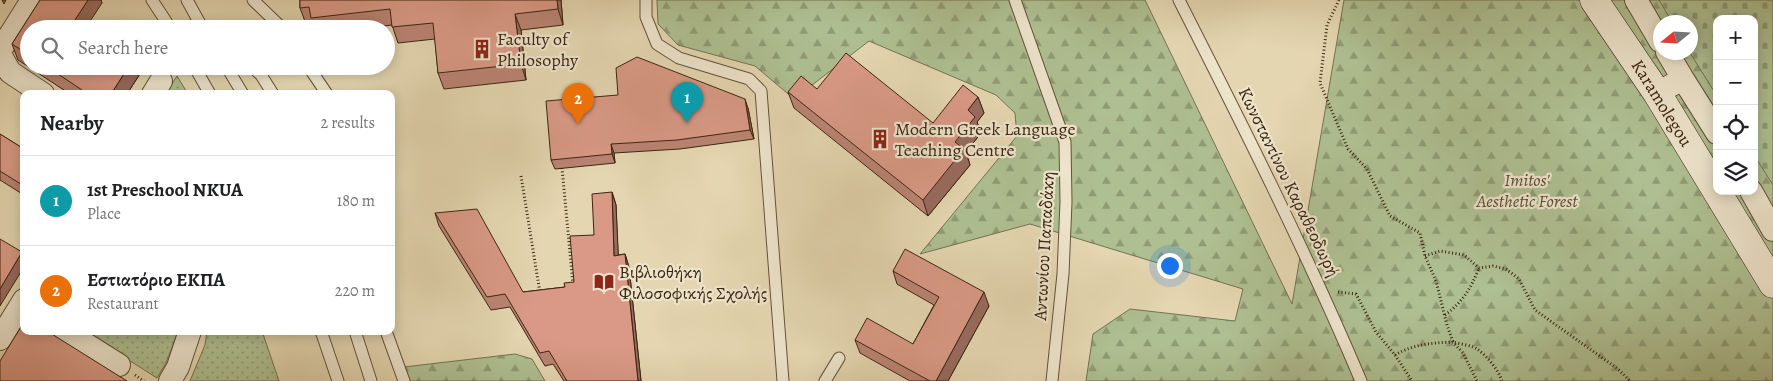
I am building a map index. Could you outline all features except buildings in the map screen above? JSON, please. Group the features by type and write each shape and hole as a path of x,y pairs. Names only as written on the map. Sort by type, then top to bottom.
{"main road":[{"name":"Karamolegou","path":"1594,0 1657,93 1773,284"}],"street":[{"path":"32,0 0,52 10,72 37,90"},
{"path":"1636,0 1653,29"},
{"path":"1672,60 1713,127"},
{"path":"1657,93 1683,79"},
{"path":"1753,195 1773,230"},
{"path":"0,339 20,308"},
{"path":"71,335 119,366"},
{"path":"170,381 178,367 189,335"}],"lane":[{"path":"152,0 165,20"},
{"path":"187,0 197,20"},
{"path":"253,0 274,20"},
{"path":"646,0 646,17 657,44 679,58 749,79 761,91 783,381"},
{"name":"Αντωνίου Παπαδάκη","path":"1015,0 1065,142 1066,202 1062,274 1052,381"},
{"name":"Κωνσταντίνου Καραθεοδωρή","path":"1179,0 1325,298 1361,381"},
{"path":"199,75 208,90"},
{"path":"231,75 240,90"},
{"path":"261,75 270,90"},
{"path":"314,75 324,90"},
{"path":"322,335 338,381"},
{"path":"356,335 371,381"},
{"path":"387,335 404,381"},
{"path":"825,381 839,358"}],"path":[{"path":"1339,0 1327,25 1320,83 1348,149 1367,169 1390,216 1420,233 1425,256 1436,281 1453,342 1463,353 1478,381"},
{"path":"562,168 573,286"},
{"path":"521,176 540,293"},
{"path":"1425,256 1440,251 1464,255 1479,268 1493,266 1506,269 1519,279 1535,310 1618,369 1630,381"},
{"path":"1445,315 1454,308 1471,288 1479,268"},
{"path":"1325,298 1338,292 1356,294 1376,332 1395,354 1412,381"},
{"path":"1395,354 1408,347 1453,342 1476,348 1491,363 1502,381"}],"green space":[{"name":"Imitos' Aesthetic Forest","path":"657,0 1145,0 1292,304 1344,0 1773,0 1773,381 1086,381 1093,334 1130,309 1235,321 1243,289 1030,224 920,254 1017,136 1015,113 996,95 869,41 794,99 755,66 678,45 658,24"},
{"path":"1659,0 1773,0 1773,185 1758,161 1758,15 1713,15 1713,90 1694,60 1698,60 1698,15 1668,15"},
{"path":"177,76 186,90 168,90"},
{"path":"89,335 176,335 166,363 157,378"},
{"path":"206,335 263,335 279,381 190,381 205,345"},
{"path":"515,354 532,359 545,381 409,381 404,367"}],"place":[{"name":"Faculty of Philosophy","path":"482,49"},
{"name":"1st Preschool NKUA","path":"687,123"},
{"name":"Εστιατόριο ΕΚΠΑ","path":"578,124"},
{"name":"Modern Greek Language Teaching Centre","path":"880,139"},
{"name":"Βιβλιοθήκη Φιλοσοφικής Σχολής","path":"604,282"}]}
